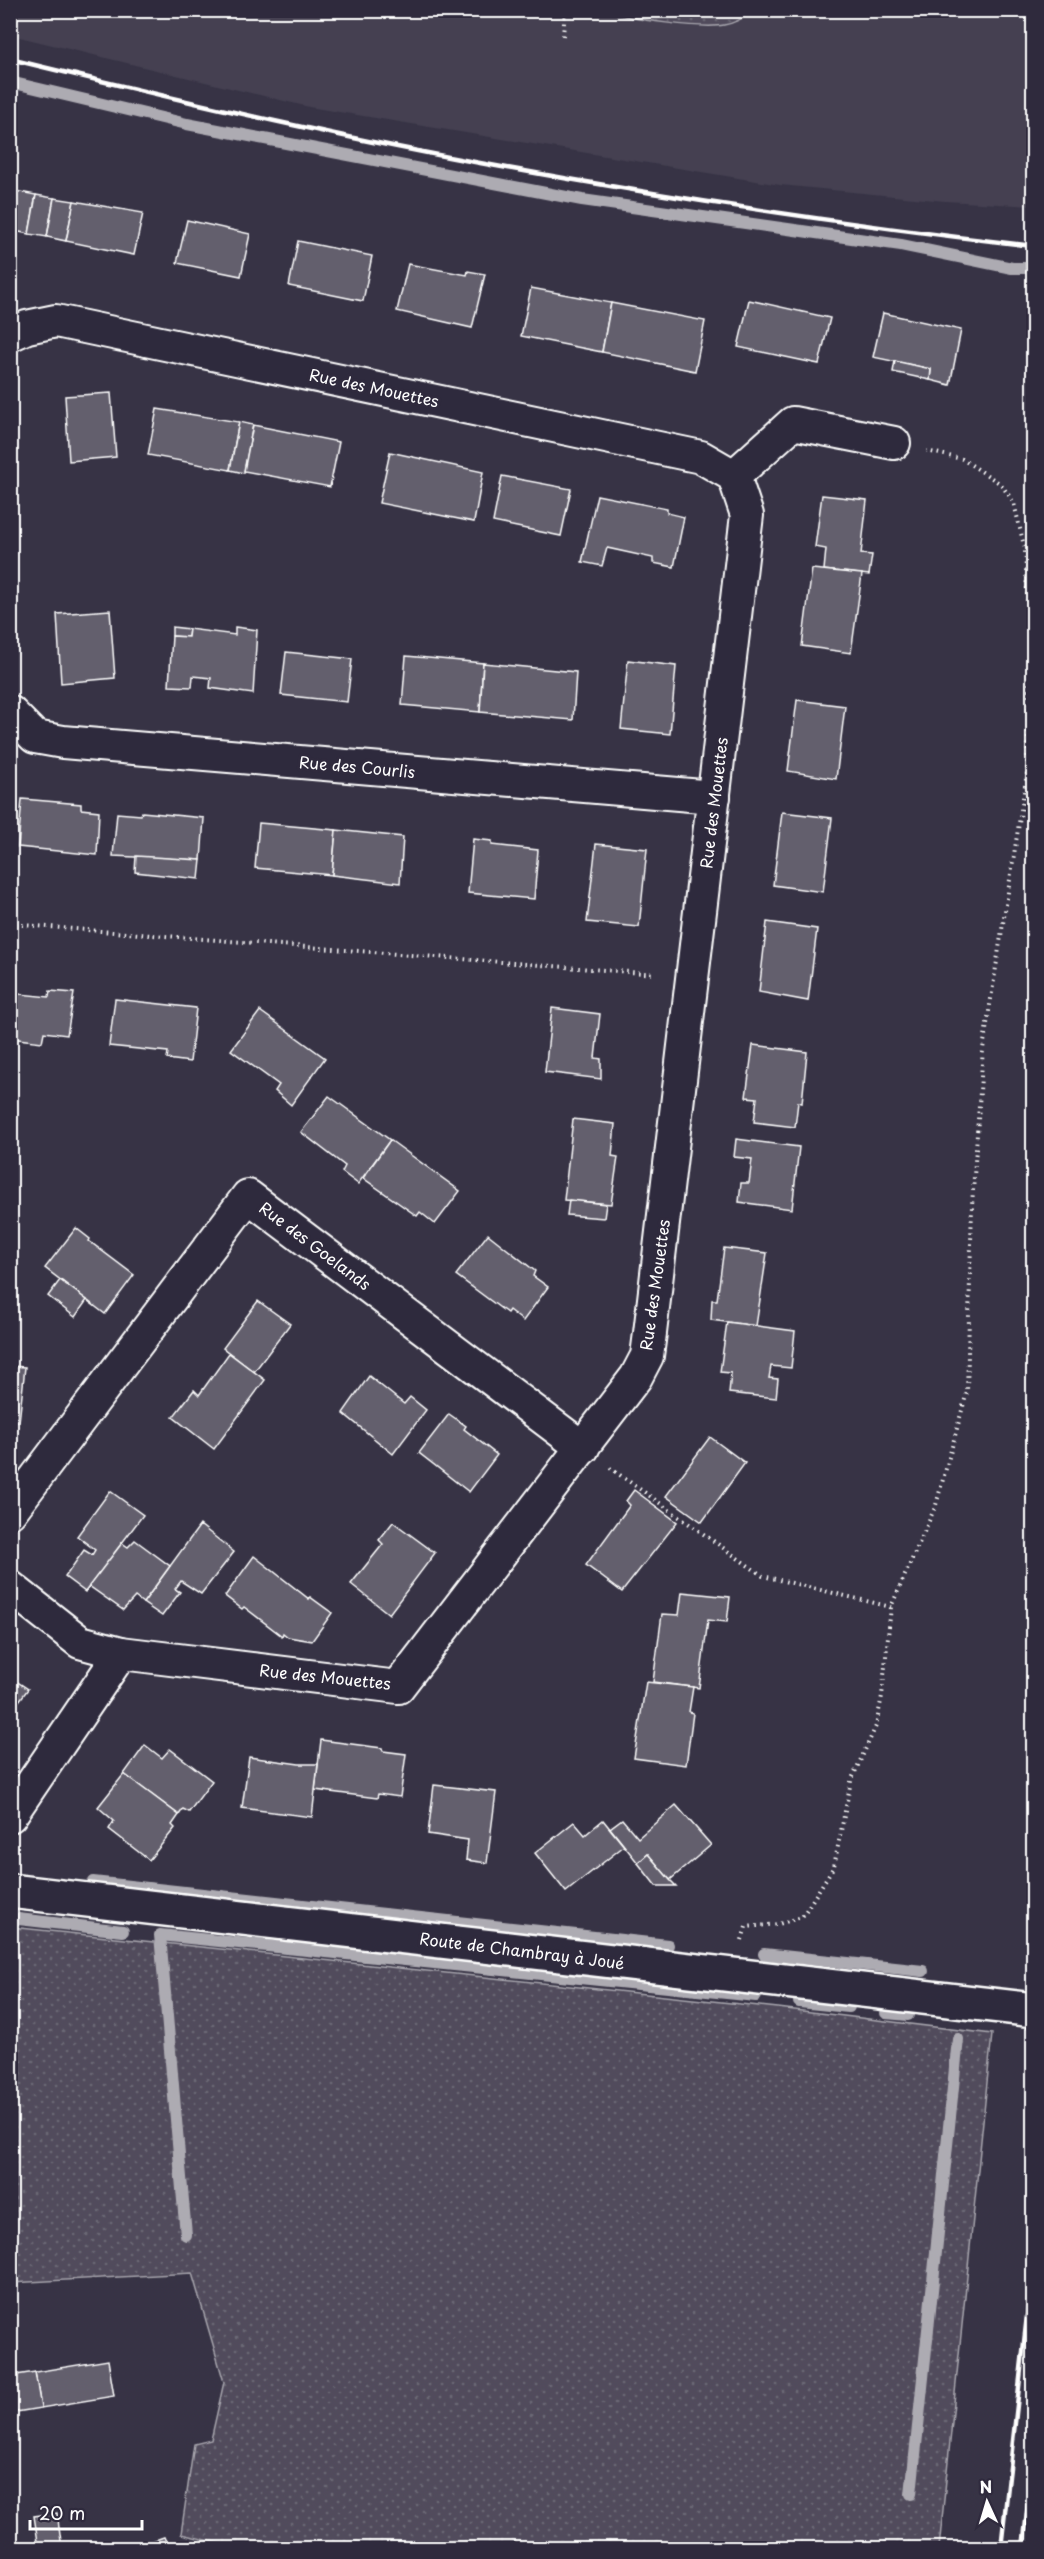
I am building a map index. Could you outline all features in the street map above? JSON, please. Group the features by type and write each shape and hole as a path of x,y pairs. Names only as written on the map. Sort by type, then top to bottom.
{"street":[{"name":"Rue des Mouettes","path":"10,335 27,327 56,321 701,457 734,476 747,515 646,1356 636,1377 398,1687 121,1653"},
{"path":"734,476 793,423 894,443"},
{"name":"Rue des Courlis","path":"10,712 35,736 63,742 714,797"},
{"name":"Rue des Goelands","path":"10,1512 248,1196 583,1448"},
{"path":"10,1587 80,1642 121,1653 10,1816"},
{"name":"Route de Chambray à Joué","path":"10,1890 1034,2010"}],"path":[{"path":"563,36 565,10"},
{"path":"730,1975 746,1927 779,1924 802,1917 834,1866 851,1781 876,1726 882,1696 891,1607 936,1505 967,1392 972,1205 983,1049 1027,773 1030,649 1025,550 1014,503 1001,484 962,459 894,443"},
{"path":"10,924 693,976"},
{"path":"583,1448 763,1576 891,1607"}],"shaded area":[{"path":"10,11 1033,11 1033,206 945,201 780,185 309,107 11,35"},
{"path":"610,11 753,11 736,22 714,26 649,20"},
{"path":"11,1927 778,2008 992,2034 939,2548 240,2548 181,2534 194,2444 211,2440 224,2382 192,2273 11,2283"}],"building":[{"path":"10,190 36,195 29,234 10,230"},
{"path":"36,195 54,198 47,237 29,234"},
{"path":"54,198 74,201 66,241 47,237"},
{"path":"74,201 143,213 134,255 66,241"},
{"path":"187,220 250,234 241,276 177,263"},
{"path":"298,241 372,256 363,301 289,286"},
{"path":"408,264 467,275 468,271 485,274 472,328 397,311"},
{"path":"531,288 611,303 602,352 521,336"},
{"path":"749,300 830,318 819,364 738,347"},
{"path":"611,303 705,321 695,371 602,352"},
{"path":"883,313 961,330 950,385 930,380 931,369 873,357"},
{"path":"895,361 931,369 930,380 893,372"},
{"path":"111,393 116,457 69,461 65,396"},
{"path":"157,409 239,422 230,470 148,455"},
{"path":"239,422 253,425 244,473 230,470"},
{"path":"253,425 339,442 330,487 244,471"},
{"path":"390,452 483,472 474,522 379,503"},
{"path":"502,476 571,489 561,536 493,522"},
{"path":"597,495 667,509 667,513 684,517 674,567 653,563 653,558 607,548 602,566 582,562"},
{"path":"822,495 867,500 861,554 872,555 869,575 824,570 826,549 815,547"},
{"path":"812,569 862,574 851,653 802,646"},
{"path":"110,610 115,678 61,683 57,614"},
{"path":"172,627 189,629 188,637 172,636"},
{"path":"235,627 257,630 253,694 210,688 211,678 193,676 192,687 169,686 172,636 188,637 189,629 235,635"},
{"path":"286,652 352,659 347,702 281,695"},
{"path":"406,656 483,663 480,712 402,705"},
{"path":"628,660 676,666 670,734 621,729"},
{"path":"483,663 576,672 573,720 480,712"},
{"path":"797,700 845,706 836,779 788,771"},
{"path":"22,799 81,804 81,809 99,811 97,855 18,847"},
{"path":"142,812 204,818 201,860 113,856 117,813 141,815"},
{"path":"782,812 832,818 823,892 773,885"},
{"path":"259,823 336,830 332,875 255,868"},
{"path":"336,830 403,837 400,883 332,875"},
{"path":"473,839 492,841 492,845 538,850 534,899 468,893"},
{"path":"596,844 647,849 639,927 587,922"},
{"path":"136,856 201,860 199,879 135,872"},
{"path":"767,922 817,929 808,1001 759,992"},
{"path":"50,991 74,993 67,1035 44,1032 42,1042 10,1038 10,993 49,997"},
{"path":"115,999 196,1008 190,1062 167,1059 168,1052 109,1046"},
{"path":"552,1008 600,1014 595,1058 601,1059 601,1079 545,1072"},
{"path":"260,1011 325,1058 291,1105 275,1091 279,1085 231,1050"},
{"path":"753,1045 807,1052 802,1103 798,1102 795,1127 754,1122 757,1098 746,1097"},
{"path":"329,1096 390,1140 358,1184 342,1172 345,1166 301,1132"},
{"path":"573,1119 615,1124 612,1156 618,1157 611,1204 564,1200"},
{"path":"736,1139 799,1147 792,1209 739,1202 741,1183 749,1183 752,1159 734,1157"},
{"path":"390,1140 460,1191 435,1224 420,1212 417,1216 363,1178"},
{"path":"569,1200 606,1204 604,1218 567,1215"},
{"path":"76,1228 90,1239 89,1241 134,1275 105,1314 45,1268"},
{"path":"488,1234 535,1271 533,1276 548,1287 523,1321 509,1310 507,1313 456,1275"},
{"path":"724,1248 767,1253 756,1326 711,1320 712,1300 717,1300"},
{"path":"60,1280 87,1300 75,1317 48,1296"},
{"path":"258,1301 290,1324 254,1372 223,1348"},
{"path":"727,1322 795,1331 791,1368 771,1366 769,1378 778,1379 776,1398 729,1393 731,1373 720,1372"},
{"path":"229,1353 265,1380 214,1449 173,1417 194,1390 199,1395"},
{"path":"10,1366 25,1367 19,1422 10,1422"},
{"path":"369,1376 404,1404 410,1397 426,1410 393,1454 343,1413"},
{"path":"449,1414 466,1426 464,1429 497,1455 469,1492 419,1453"},
{"path":"710,1437 745,1463 702,1522 666,1496"},
{"path":"634,1490 677,1522 622,1592 586,1565 630,1505 626,1501"},
{"path":"110,1491 143,1515 85,1592 65,1577 84,1550 92,1555 95,1550 77,1536"},
{"path":"393,1522 435,1553 389,1614 351,1584 383,1544 379,1540"},
{"path":"200,1525 234,1552 201,1594 181,1581 175,1589 180,1592 162,1616 143,1603"},
{"path":"135,1540 170,1566 143,1603 135,1597 123,1610 89,1586 122,1543 128,1547"},
{"path":"254,1556 309,1599 310,1597 332,1613 312,1641 288,1637 283,1633 282,1636 244,1607 242,1609 225,1596"},
{"path":"682,1592 730,1597 727,1622 708,1620 699,1688 653,1682 662,1614 679,1615"},
{"path":"10,1677 28,1689 10,1713"},
{"path":"646,1682 693,1687 689,1712 693,1713 686,1765 634,1758"},
{"path":"321,1740 382,1748 383,1751 406,1754 400,1797 378,1794 377,1798 315,1790"},
{"path":"145,1745 162,1758 170,1749 212,1781 189,1812 183,1809 179,1815 124,1774"},
{"path":"249,1757 299,1764 318,1764 312,1817 242,1808"},
{"path":"124,1774 179,1815 172,1825 175,1828 149,1860 109,1829 114,1821 98,1807"},
{"path":"434,1785 496,1792 487,1863 466,1860 468,1840 428,1834"},
{"path":"676,1805 711,1845 670,1880 648,1854 638,1863 610,1828 622,1819 638,1838"},
{"path":"603,1820 624,1846 566,1892 535,1853 574,1822 585,1835"},
{"path":"648,1854 676,1886 656,1886 638,1863"},
{"path":"108,2360 114,2396 41,2408 35,2372"},
{"path":"35,2372 41,2408 10,2413 10,2376"},
{"path":"57,2513 62,2548 39,2548 34,2516"},
{"path":"164,2537 169,2548 139,2548 138,2546"}],"waterway":[{"path":"10,82 187,124 582,200 901,245 1012,268 1034,268"},
{"path":"93,1882 668,1945"},
{"path":"10,1918 123,1931"},
{"path":"186,2235 160,1935 756,1996"},
{"path":"764,1954 923,1971"},
{"path":"799,2002 849,2007"},
{"path":"886,2013 908,2015"},
{"path":"911,2494 958,2039"}],"railway":[{"path":"10,59 362,140 480,163 756,209 1034,246"},
{"path":"1001,2548 1034,2253"},
{"path":"1023,2548 1034,2448"}]}
